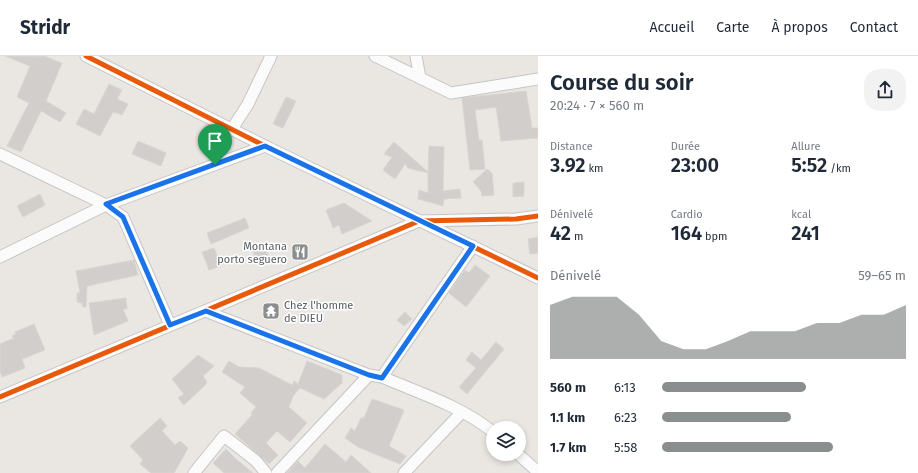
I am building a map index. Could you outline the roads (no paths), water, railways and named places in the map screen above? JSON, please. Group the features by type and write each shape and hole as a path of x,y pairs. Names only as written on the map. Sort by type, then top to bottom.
{"street":[{"path":"86,56 265,146 538,278"},
{"path":"232,129 248,104 271,56"},
{"path":"375,56 451,93 538,79"},
{"path":"416,56 420,78"},
{"path":"0,256 106,204 265,146"},
{"path":"0,154 106,204 123,217 170,325"},
{"path":"0,397 419,221 516,219 538,216"},
{"path":"382,378 473,246"},
{"path":"206,311 369,375 382,378 462,412 486,426"},
{"path":"276,473 369,375"},
{"path":"404,473 462,412"},
{"path":"194,473 224,436 256,461 266,473"},
{"path":"526,461 538,472"}],"place":[{"name":"Montana porto seguero","path":"300,252"},
{"name":"Chez l'homme de DIEU","path":"271,311"}]}
